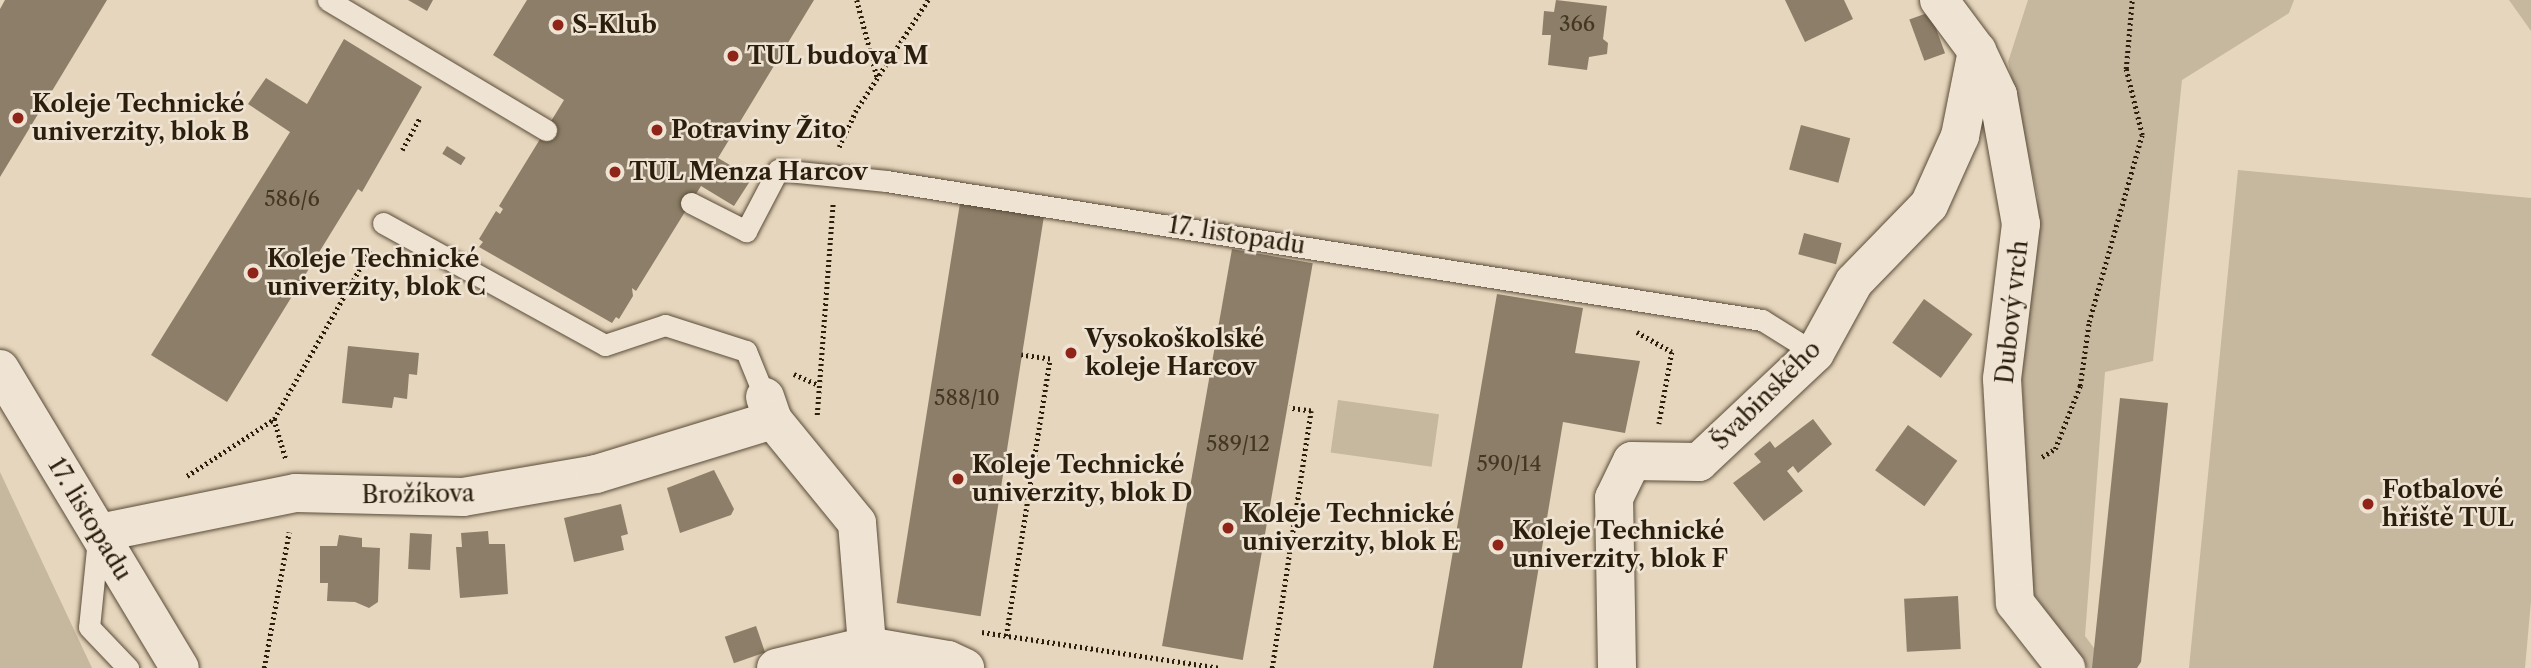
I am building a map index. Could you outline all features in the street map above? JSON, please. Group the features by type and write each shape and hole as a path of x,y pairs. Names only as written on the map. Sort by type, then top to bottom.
{"street":[{"name":"Dubový vrch","path":"1939,0 1977,51 1998,95 2021,224 2002,379 2015,603 2066,668"},
{"name":"Švabinského","path":"1617,668 1614,498 1632,461 1699,462 1815,353 1854,282 1929,205 1960,136 1977,51"},
{"name":"17. listopadu","path":"0,369 180,668"},
{"path":"769,408 857,523 868,657"},
{"name":"Brožíkova","path":"99,533 296,493 463,497 596,474 769,408"},
{"path":"776,668 868,657 947,660 965,668"}],"lane":[{"path":"328,0 546,130"},
{"name":"17. listopadu","path":"691,203 746,231 778,170 899,183 1762,320 1815,353"},
{"path":"383,223 605,345 665,325 746,351 769,408"},
{"path":"99,533 89,627 128,668"}],"path":[{"path":"857,0 878,77"},
{"path":"813,468 836,154 878,77 928,0"},
{"path":"2007,478 2055,449 2080,386 2089,321 2142,135 2126,69 2132,0"},
{"path":"402,150 420,117"},
{"path":"181,480 274,419 383,223"},
{"path":"1624,324 1672,352 1652,461"},
{"path":"1006,636 1050,359 1021,355"},
{"path":"1272,668 1311,411 1289,408"},
{"path":"264,668 296,493"},
{"path":"968,630 1220,668"}],"shaded area":[{"path":"2028,0 2294,0 2289,13 2182,80 2153,361 2105,372 2085,636 2109,668 2088,668 2033,593 2022,377 2038,198 2008,62"},
{"path":"2509,0 2531,0 2531,31"},
{"name":"Fotbalové hřiště TUL","path":"2238,170 2531,198 2531,601 2525,668 2189,668"},
{"path":"1338,400 1439,414 1432,467 1331,452"},
{"path":"0,472 92,668 0,668"}],"building":[{"name":"Koleje Technické univerzity, blok B","path":"5,0 107,0 0,177 0,9"},
{"path":"408,0 433,0 427,11"},
{"name":"TUL Menza Harcov","path":"527,0 814,0 718,158 752,178 734,206 701,186 636,291 632,288 633,296 619,319 616,317 612,323 479,247 483,242 479,239 496,211 500,214 503,209 499,206 564,100 493,55"},
{"path":"1556,0 1607,6 1603,39 1608,43 1607,54 1589,57 1587,70 1548,65 1551,35 1542,35 1544,11 1554,12"},
{"path":"1785,0 1844,0 1853,19 1805,42"},
{"path":"1930,12 1945,53 1924,61 1909,20"},
{"name":"Koleje Technické univerzity, blok C","path":"344,39 422,87 362,192 358,189 227,402 151,355 290,132 248,104 266,78 307,104"},
{"path":"1801,125 1850,138 1838,183 1789,169"},
{"path":"447,146 466,158 461,165 442,154"},
{"name":"Koleje Technické univerzity, blok D","path":"960,203 1044,216 981,616 897,603"},
{"path":"1804,233 1842,243 1836,264 1798,254"},
{"name":"Koleje Technické univerzity, blok E","path":"1232,249 1313,263 1243,660 1162,646"},
{"name":"Koleje Technické univerzity, blok F","path":"1497,294 1583,308 1575,353 1640,361 1625,433 1563,422 1522,668 1433,668"},
{"path":"1924,299 1973,334 1941,378 1892,343"},
{"path":"348,346 419,353 417,375 409,374 407,399 394,397 392,408 342,403"},
{"path":"2120,398 2168,403 2141,662 2137,668 2092,668"},
{"path":"1813,419 1832,444 1798,473 1793,466 1787,471 1803,491 1764,521 1733,483 1761,462 1754,454 1770,441 1775,448"},
{"path":"1908,425 1957,461 1924,506 1875,470"},
{"path":"714,470 734,509 731,515 680,533 667,488"},
{"path":"621,504 628,534 621,536 624,550 574,562 564,518"},
{"path":"488,531 489,544 505,544 508,594 460,598 456,547 462,547 461,533"},
{"path":"410,533 432,534 430,570 408,569"},
{"path":"339,535 362,538 362,547 380,548 378,602 369,608 355,602 327,601 328,583 320,583 320,546 337,546"},
{"path":"1958,596 1961,649 1907,652 1904,599"},
{"path":"756,626 765,652 734,663 725,637"}],"place":[{"name":"S-Klub","path":"558,25"},
{"name":"TUL budova M","path":"733,56"},
{"name":"Koleje Technické univerzity, blok B","path":"18,118"},
{"name":"Potraviny Žito","path":"657,130"},
{"name":"TUL Menza Harcov","path":"615,172"},
{"name":"Koleje Technické univerzity, blok C","path":"253,273"},
{"name":"Vysokoškolské koleje Harcov","path":"1071,353"},
{"name":"Koleje Technické univerzity, blok D","path":"958,479"},
{"name":"Fotbalové hřiště TUL","path":"2368,504"},
{"name":"Koleje Technické univerzity, blok E","path":"1228,528"},
{"name":"Koleje Technické univerzity, blok F","path":"1498,545"}]}
